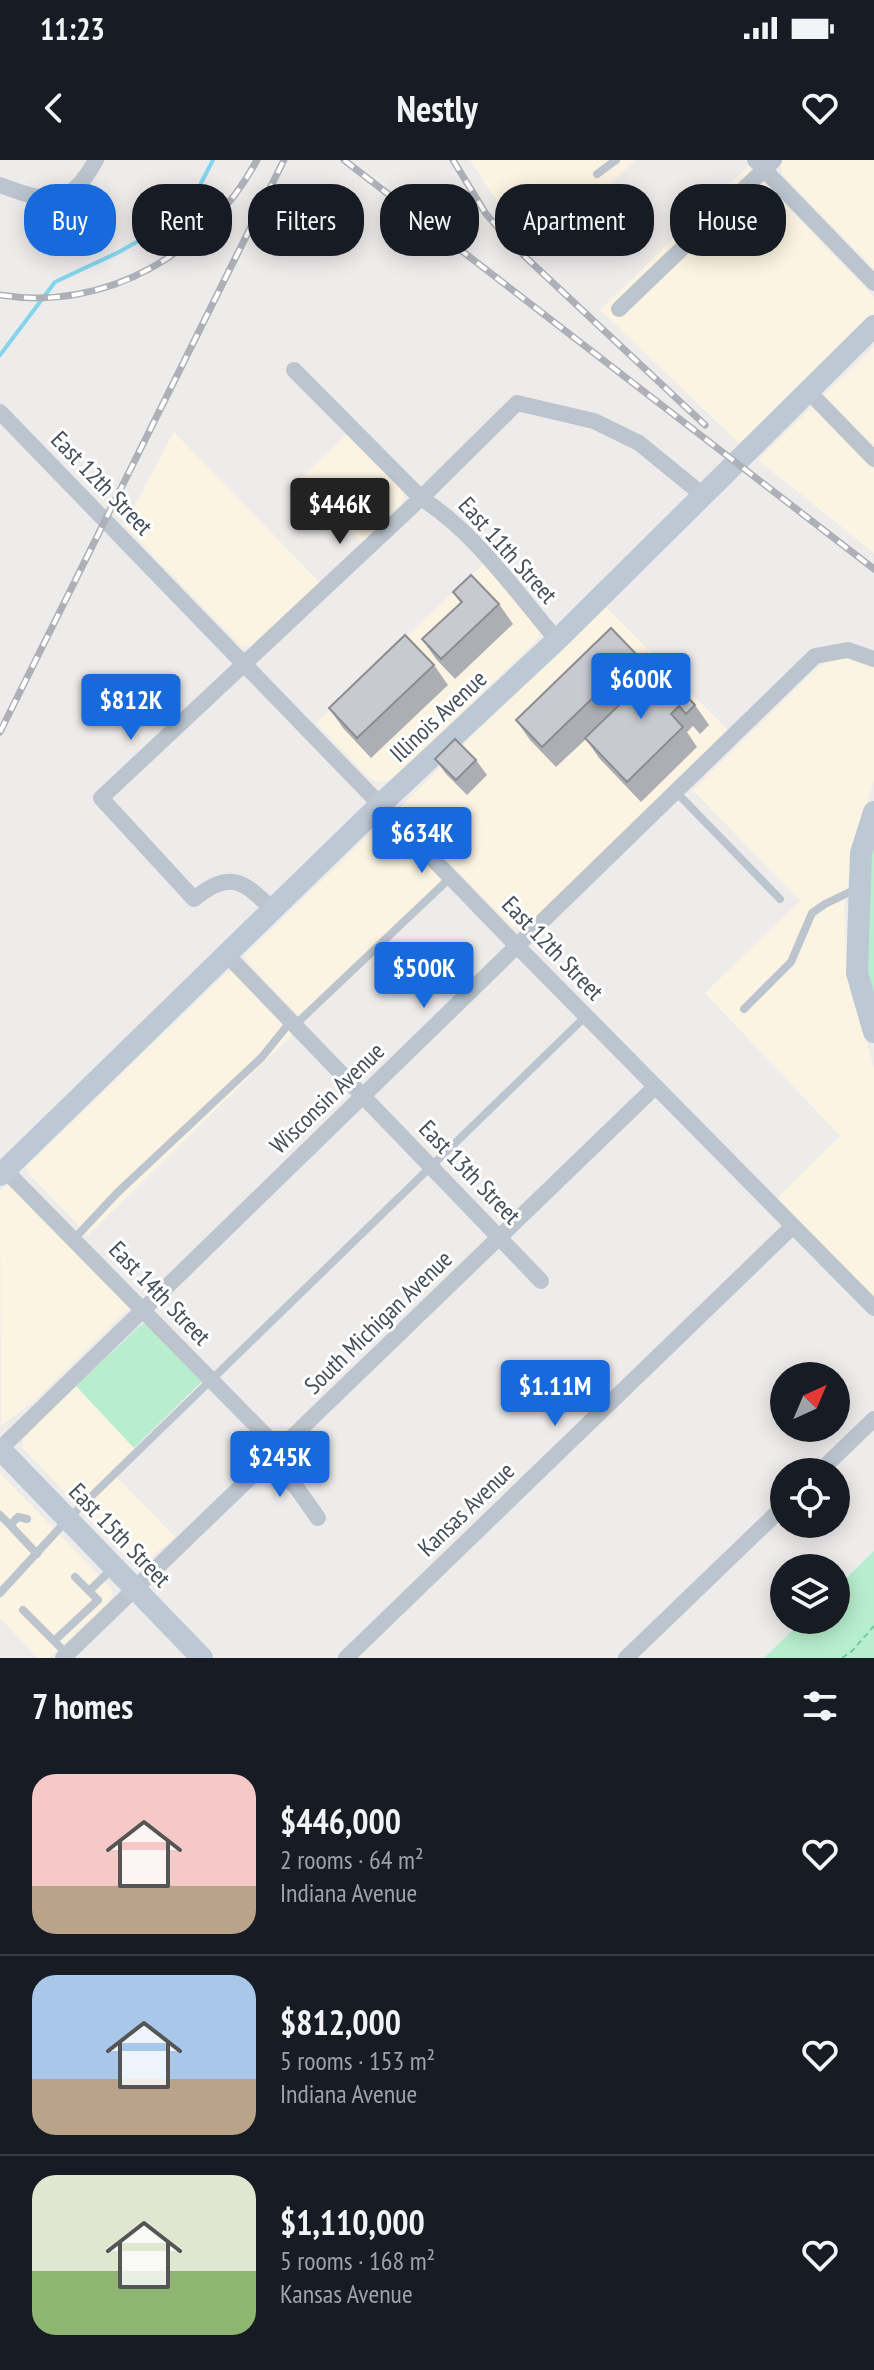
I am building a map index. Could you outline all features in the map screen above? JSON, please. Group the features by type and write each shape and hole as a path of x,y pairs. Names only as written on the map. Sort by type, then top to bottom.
{"street":[{"path":"0,185 45,198 60,198 74,192 96,160"},
{"path":"619,309 764,163 874,283"},
{"name":"Illinois Avenue","path":"2,1173 381,804 557,640 874,326"},
{"name":"East 11th Street","path":"294,370 421,498 443,512 467,535 557,640"},
{"path":"809,392 874,459"},
{"path":"274,911 261,897 237,883 216,883 194,899 101,798 421,498 517,403 594,421 639,443 704,496"},
{"name":"East 12th Street","path":"0,412 518,947 874,1308"},
{"name":"Wisconsin Avenue","path":"0,1449 815,656 848,650 874,659"},
{"path":"874,812 861,853 857,973 874,1032"},
{"name":"East 13th Street","path":"228,956 541,1281"},
{"name":"South Michigan Avenue","path":"65,1656 655,1087"},
{"name":"East 14th Street","path":"2,1173 74,1239 211,1380 274,1455 318,1518"},
{"name":"Kansas Avenue","path":"346,1658 792,1227"},
{"path":"834,1458 874,1419"},
{"name":"East 15th Street","path":"0,1449 202,1658"},
{"path":"626,1658 770,1519"}],"lane":[{"path":"597,174 616,160"},
{"path":"676,792 780,899"},
{"path":"74,1239 117,1193 262,1057 293,1023 451,877"},
{"path":"744,1009 791,962 812,913 860,887"},
{"path":"0,1593 37,1554 45,1538 586,1016"},
{"path":"0,1515 37,1554"},
{"path":"10,1525 18,1517 27,1519"},
{"path":"89,1591 114,1567"},
{"path":"54,1641 98,1600 75,1577"},
{"path":"23,1610 65,1656"}],"path":[{"path":"842,1658 874,1626"}],"shaded area":[{"path":"470,160 635,160 610,184 495,184 495,198"},
{"path":"782,160 874,160 874,269 782,174"},
{"path":"748,166 765,184 730,184"},
{"path":"786,206 874,297 874,314 741,445 600,310 670,242 670,256 786,256"},
{"path":"874,347 874,446 824,395"},
{"path":"813,406 874,469 874,553 758,460"},
{"path":"174,432 320,583 251,647 241,646 124,525"},
{"path":"347,434 404,496 402,504 362,543 300,479"},
{"path":"485,562 541,631 540,637 394,778 377,782 368,777 316,723"},
{"path":"605,606 729,731 527,925 513,928 404,816 401,806"},
{"path":"837,659 849,659 874,668 874,780 853,850 844,910 850,983 874,1068 874,1301 775,1200 840,1136 705,993 800,901 693,790 816,669"},
{"path":"384,824 448,886 305,1022 248,963 245,955 378,826"},
{"path":"233,971 293,1034 88,1235 29,1174 26,1167 226,973"},
{"path":"10,1183 129,1308 33,1402 1,1426 0,1191"},
{"path":"76,1386 134,1448 111,1471 175,1537 141,1566 134,1565 22,1447 23,1440 43,1417"},
{"path":"0,1473 113,1593 108,1603 49,1658 38,1658 0,1618"}],"green space":[{"path":"874,812 874,1032 857,973"},
{"path":"142,1324 146,1324 203,1380 134,1448 76,1386"},
{"path":"874,1551 874,1658 764,1658 789,1634 850,1634 850,1574"}],"building":[{"path":"471,575 499,604 441,659 422,639 462,602 453,592"},
{"path":"611,628 637,655 542,747 516,720"},
{"path":"405,635 434,665 357,738 329,708"},
{"path":"647,654 695,705 686,714 679,706 671,714 683,727 627,782 585,738 641,684 629,672"},
{"path":"455,739 476,760 456,780 435,759"}],"waterway":[{"path":"0,355 55,282 119,252 168,224 198,189 213,160"}],"railway":[{"path":"0,295 39,298 78,294 115,284 150,269 182,248 211,223 236,193 257,160"},
{"path":"0,732 284,160"},
{"path":"344,160 874,569"},
{"path":"453,160 486,214 520,252 705,425"}]}
